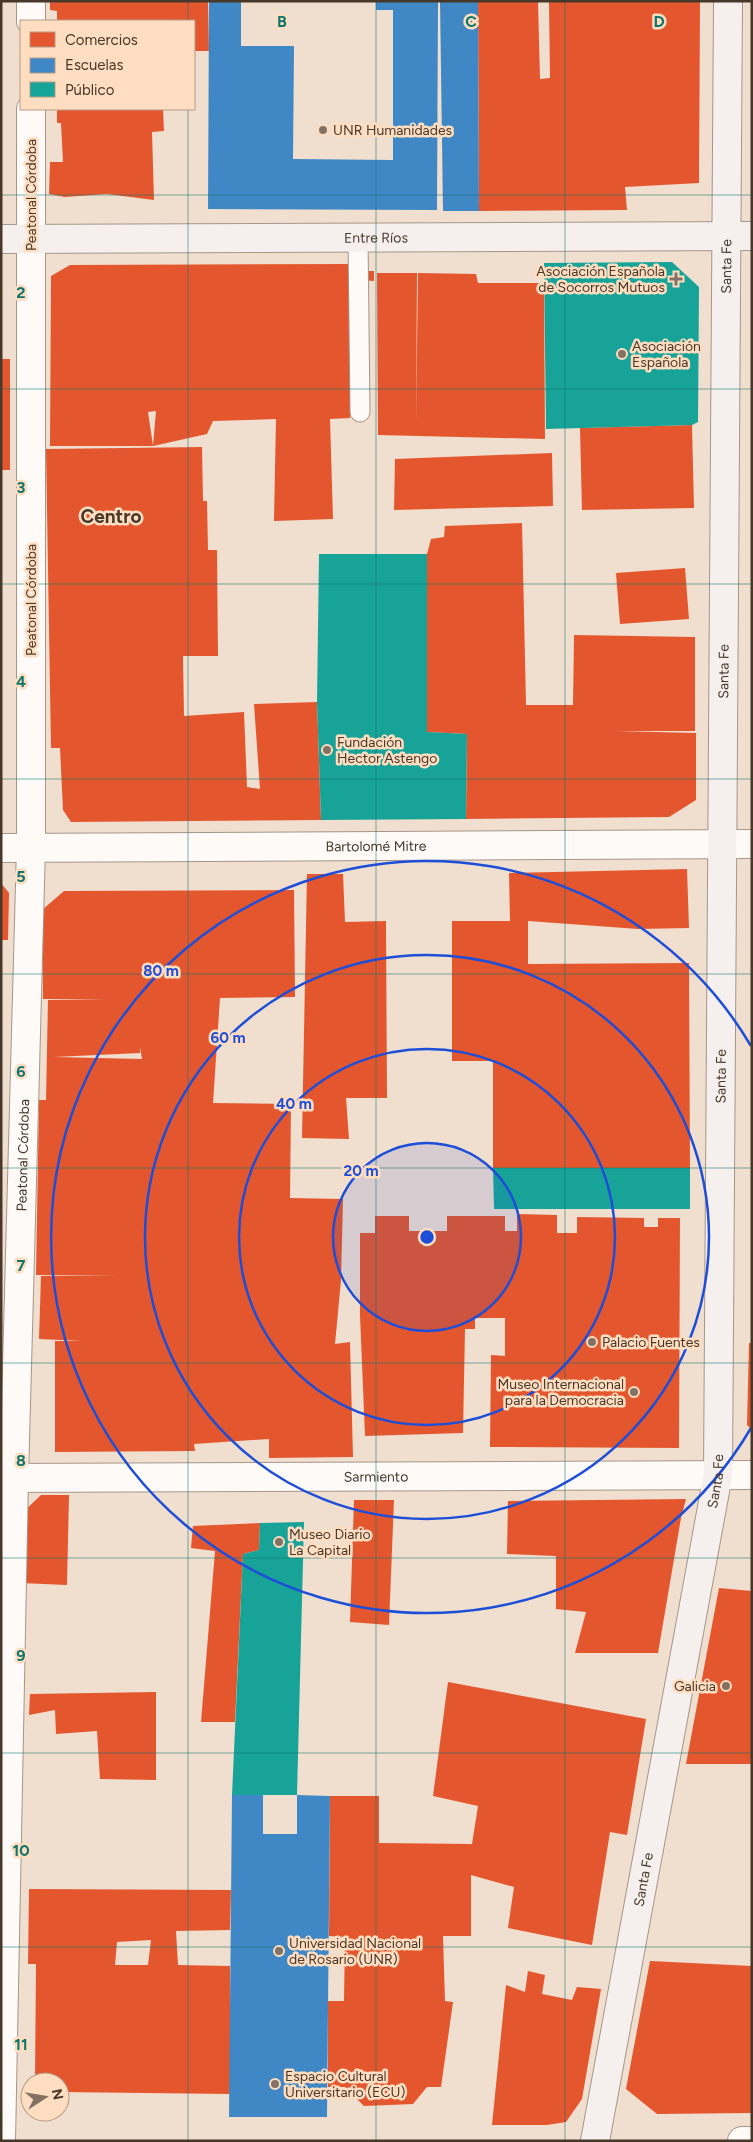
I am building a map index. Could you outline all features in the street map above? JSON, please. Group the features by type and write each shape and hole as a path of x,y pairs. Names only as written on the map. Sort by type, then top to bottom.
{"main road":[{"name":"Santa Fe","path":"595,2141 718,1475 723,844 739,236 728,1"},
{"name":"Entre Ríos","path":"1,239 739,236"}],"street":[{"path":"31,1 31,20"},
{"name":"Peatonal Córdoba","path":"1,2141 8,1478 31,848 31,110"},
{"name":"Bartolomé Mitre","path":"1,848 752,844"},
{"name":"Sarmiento","path":"8,1478 752,1474"},
{"path":"742,2141 752,2141"}],"lane":[{"path":"358,237 360,412"}],"building: Comercios":[{"path":"50,1 208,1 209,51 195,51 195,20 57,20 57,11 50,10"},
{"path":"478,1 538,1 540,79 550,78 549,1 700,1 699,183 625,187 627,210 479,211"},
{"path":"57,110 163,110 164,131 152,132 154,200 107,194 65,197 49,194 50,162 63,162 61,123 57,123"},
{"path":"351,264 350,418 330,419 333,519 274,521 276,419 213,421 207,434 153,446 50,446 51,276 70,265","holes":["156,411 153,446 148,412"]},
{"path":"360,271 374,271 374,281 360,280"},
{"path":"377,273 417,273 416,422 418,273 476,274 478,283 544,283 545,439 378,435"},
{"path":"1,359 10,359 10,470 1,470"},
{"path":"692,425 694,508 582,510 580,428"},
{"path":"202,447 203,501 207,501 208,550 217,550 218,656 183,656 184,716 244,712 247,787 260,789 254,704 317,702 321,820 71,822 63,810 60,748 51,748 46,449"},
{"path":"552,453 553,506 394,510 395,459"},
{"path":"522,523 526,705 573,705 574,635 695,637 695,731 616,731 696,733 696,800 669,817 466,819 467,734 427,732 427,554 431,539 444,537 445,526"},
{"path":"685,568 689,619 620,624 616,573"},
{"path":"687,869 689,928 638,929 528,921 528,964 689,963 690,1168 493,1168 493,1061 452,1061 452,921 510,921 509,873"},
{"path":"307,874 343,874 345,922 386,921 387,1098 346,1098 349,1139 302,1138"},
{"path":"1,883 9,893 8,940 1,940"},
{"path":"294,890 295,997 220,998 213,1103 291,1104 290,1198 343,1199 341,1280 335,1344 350,1342 353,1457 269,1458 269,1439 194,1444 195,1451 55,1452 55,1341 82,1341 39,1339 41,1276 117,1276 36,1275 39,1100 46,1100 48,1000 107,999 43,999 42,910 64,891","holes":["140,1047 142,1059 54,1057 140,1053"]},
{"name":"Palacio Fuentes","path":"517,1214 557,1215 557,1233 577,1233 577,1217 644,1218 644,1227 658,1227 658,1218 680,1218 679,1448 490,1447 491,1355 505,1356 505,1318 475,1318 475,1329 465,1329 463,1433 365,1436 360,1315 360,1233 375,1233 375,1216 409,1216 409,1231 447,1231 447,1216 505,1216 505,1231 517,1231"},
{"path":"749,1343 752,1343 752,1430 747,1425"},
{"path":"41,1495 69,1495 67,1585 20,1583 22,1513"},
{"path":"686,1499 681,1518 658,1653 575,1653 586,1612 556,1609 556,1556 507,1554 508,1501"},
{"path":"354,1500 394,1500 389,1625 350,1622"},
{"path":"260,1523 259,1550 243,1554 235,1722 201,1722 215,1551 191,1548 193,1526"},
{"path":"719,1588 752,1591 752,1764 686,1764"},
{"path":"448,1682 646,1719 627,1835 610,1832 592,1945 508,1928 514,1887 471,1875 471,1936 443,1936 445,2001 453,2002 441,2087 427,2087 413,2104 364,2106 345,2087 328,2087 328,2001 344,2001 345,1937 329,1936 330,1796 379,1796 379,1843 472,1844 478,1806 433,1796"},
{"path":"156,1692 156,1780 100,1779 97,1731 56,1734 55,1710 29,1715 30,1694"},
{"path":"29,1889 231,1890 230,1930 176,1931 178,1965 230,1966 230,2094 70,2092 70,2072 35,2072 36,1964 28,1964","holes":["151,1940 148,1965 115,1965 117,1942"]},
{"path":"650,1961 752,1966 752,2113 657,2114 626,2089"},
{"path":"528,1971 545,1975 542,1994 572,2000 577,1987 601,1989 582,2099 566,2122 547,2125 492,2125 506,1985 525,1992"}],"building: Escuelas":[{"name":"UNR Humanidades","path":"209,1 241,1 241,46 294,46 293,159 393,160 393,10 376,10 376,1 438,1 437,210 208,209"},
{"path":"440,1 478,1 479,211 443,211"},
{"name":"Universidad Nacional de Rosario (UNR)","path":"232,1795 263,1795 263,1834 297,1834 297,1795 330,1796 327,2117 229,2117"}],"building: Público":[{"name":"Asociación Española","path":"672,262 699,287 698,422 692,425 546,429 544,263"},
{"path":"319,554 427,554 427,732 467,734 466,819 321,820 317,702"},
{"path":"493,1168 690,1168 690,1209 494,1209"},
{"path":"304,1522 297,1795 232,1795 243,1554 259,1550 260,1523"}],"place":[{"name":"UNR Humanidades","path":"323,130"},
{"name":"Asociación Española de Socorros Mutuos","path":"676,279"},
{"name":"Asociación Española","path":"622,354"},
{"name":"Fundación Hector Astengo","path":"327,750"},
{"name":"Palacio Fuentes","path":"592,1342"},
{"name":"Museo Internacional para la Democracia","path":"634,1392"},
{"name":"Museo Diario La Capital","path":"279,1542"},
{"name":"Galicia","path":"726,1686"},
{"name":"Universidad Nacional de Rosario (UNR)","path":"279,1951"},
{"name":"Espacio Cultural Universitario (ECU)","path":"275,2084"}],"district":[{"name":"Centro","path":"111,516"}]}
